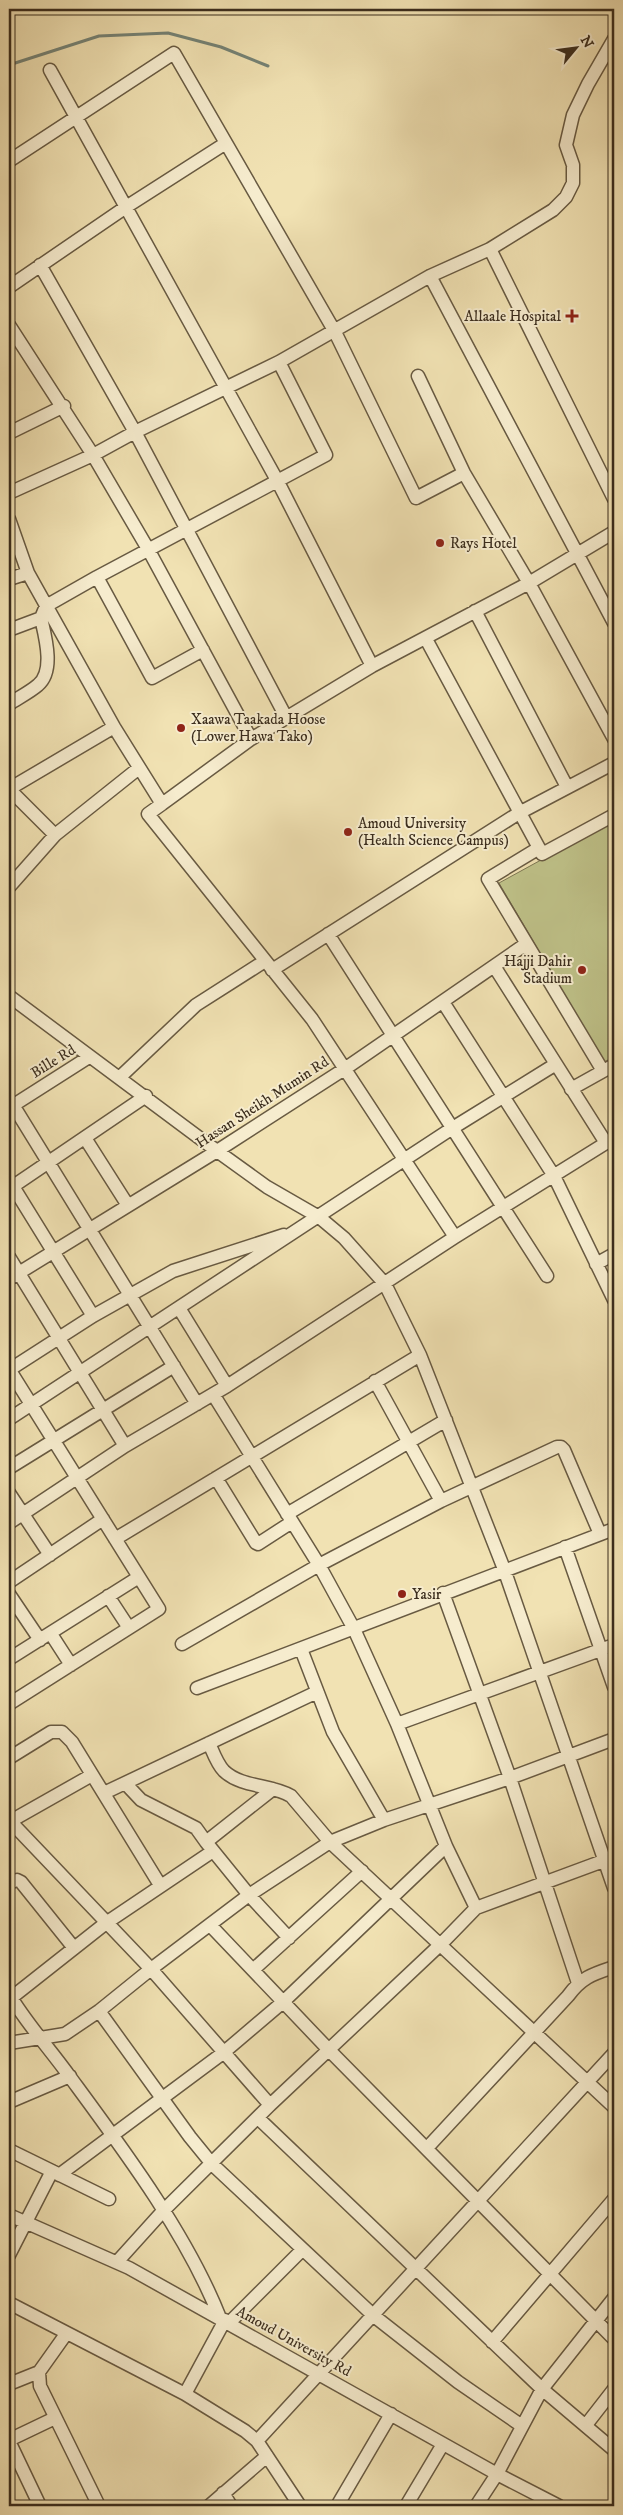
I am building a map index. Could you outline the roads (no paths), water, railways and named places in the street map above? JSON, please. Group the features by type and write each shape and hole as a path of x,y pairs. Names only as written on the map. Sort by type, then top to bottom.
{"street":[{"path":"9,493 93,455 135,432 279,362 335,332 430,276 490,249 553,210 566,197 573,183 573,165 566,145 568,130 588,84 614,38"},
{"path":"9,161 174,53 335,332 416,498 464,473"},
{"path":"50,70 278,482 372,666"},
{"path":"9,287 126,207 226,143"},
{"path":"490,249 614,499"},
{"path":"40,266 135,432 286,717"},
{"path":"430,276 614,623"},
{"path":"9,325 64,406 93,455 148,550 251,739"},
{"path":"9,630 44,612 96,577 326,456 279,362"},
{"path":"418,376 464,473 529,583 614,739"},
{"path":"9,433 64,406"},
{"path":"9,519 44,612 162,804"},
{"path":"456,1237 312,1019 148,814 251,739 286,717 372,666 529,583 614,532"},
{"path":"9,579 28,573"},
{"path":"96,577 152,678 203,650"},
{"path":"475,611 568,787"},
{"path":"9,704 40,684 45,675 47,653 44,612"},
{"path":"426,639 542,854 614,815"},
{"path":"55,835 9,789 114,727"},
{"path":"119,1078 196,1005 328,934 519,813 614,763"},
{"path":"9,887 55,835 139,768"},
{"path":"539,848 488,879 526,944 609,1068 571,1089"},
{"path":"328,934 546,1276"},
{"name":"Hassan Sheikh Mumin Rd","path":"14,1276 127,1204 217,1151 346,1068 526,944"},
{"path":"9,1523 125,1446 227,1386 456,1237 610,1141 571,1089 494,966"},
{"path":"9,996 89,1058 146,1096 267,1187 319,1218 344,1238 385,1284 420,1355 504,1569 568,1756 609,1859 614,1888"},
{"path":"443,1002 554,1176 614,1300"},
{"name":"Bille Rd","path":"11,1107 89,1058"},
{"path":"9,1419 319,1218 451,1129 556,1064"},
{"path":"93,1316 54,1251 10,1185 48,1162 146,1096"},
{"path":"11,1107 90,1228 128,1295 197,1404"},
{"path":"84,1138 127,1204"},
{"path":"9,1704 159,1609 9,1370 93,1316 173,1271 298,1231"},
{"path":"596,1264 614,1254"},
{"path":"9,1258 14,1276 59,1339 125,1446"},
{"path":"179,1308 227,1386"},
{"path":"116,1539 420,1355"},
{"path":"9,1468 174,1366"},
{"path":"375,1381 441,1501"},
{"path":"213,1394 319,1565 354,1629 397,1724 446,1846 476,1908"},
{"path":"216,1478 258,1544 290,1518 408,1442 446,1420"},
{"path":"182,1644 319,1565 441,1501 561,1447 600,1534"},
{"path":"9,1493 50,1555"},
{"path":"9,1582 103,1519"},
{"path":"197,1688 614,1528"},
{"path":"565,1548 614,1688"},
{"path":"9,1659 139,1577"},
{"path":"443,1593 481,1694 578,1983"},
{"path":"9,1594 71,1665"},
{"path":"108,1596 129,1628"},
{"path":"397,1724 614,1645"},
{"path":"301,1649 333,1732 384,1820"},
{"path":"104,1793 317,1692"},
{"path":"9,1758 50,1732 62,1732 72,1742 160,1886"},
{"path":"9,2044 65,2034 99,2011 210,1924 330,1842 384,1820 510,1778 614,1739"},
{"path":"209,1743 225,1772 246,1783 273,1789 290,1796 330,1842 442,1944 614,2106"},
{"path":"92,1775 9,1821 151,1969 270,2105"},
{"path":"125,1783 141,1800 196,1828 249,1896 289,1938"},
{"path":"225,2320 163,2211 70,2076 10,1996 106,1923 160,1886 209,1847 273,1789"},
{"path":"9,2255 24,2223 55,2173 162,2100 223,2053 284,2002 446,1846"},
{"path":"117,2262 163,2211 270,2105 442,1944 476,1908 609,1859"},
{"path":"254,1969 362,1871"},
{"path":"9,1883 17,1880 21,1882 74,1948"},
{"path":"210,1924 329,2050 614,2339"},
{"path":"427,2148 578,1983 590,1975 614,1967"},
{"path":"99,2011 162,2100 212,2164 374,2316 458,2382 522,2426"},
{"path":"257,2441 614,2053"},
{"path":"9,2102 70,2076"},
{"path":"258,2118 542,2390 614,2450"},
{"path":"9,2150 109,2199"},
{"path":"492,2342 614,2199"},
{"name":"Amoud University Rd","path":"9,2216 117,2262 225,2320 496,2474 559,2506"},
{"path":"185,2394 225,2320 302,2250"},
{"path":"476,2506 496,2474 542,2390 614,2298"},
{"path":"9,2302 66,2334 185,2394 257,2441 300,2506"},
{"path":"9,2384 39,2372 66,2334"},
{"path":"39,2372 40,2386 99,2506"},
{"path":"586,2425 614,2389"},
{"path":"337,2506 391,2414"},
{"path":"40,2506 9,2440 55,2418"},
{"path":"406,2506 443,2444"},
{"path":"209,2506 267,2456"},
{"path":"223,2493 231,2506"}],"waterway":[{"path":"9,65 99,36 168,33 221,47 268,66"}],"place":[{"name":"Allaale Hospital","path":"572,316"},
{"name":"Rays Hotel","path":"440,543"},
{"name":"Xaawa Taakada Hoose (Lower Hawa Tako)","path":"181,728"},
{"name":"Amoud University (Health Science Campus)","path":"348,832"},
{"name":"Hajji Dahir Stadium","path":"582,970"},
{"name":"Yasir","path":"402,1594"}]}
